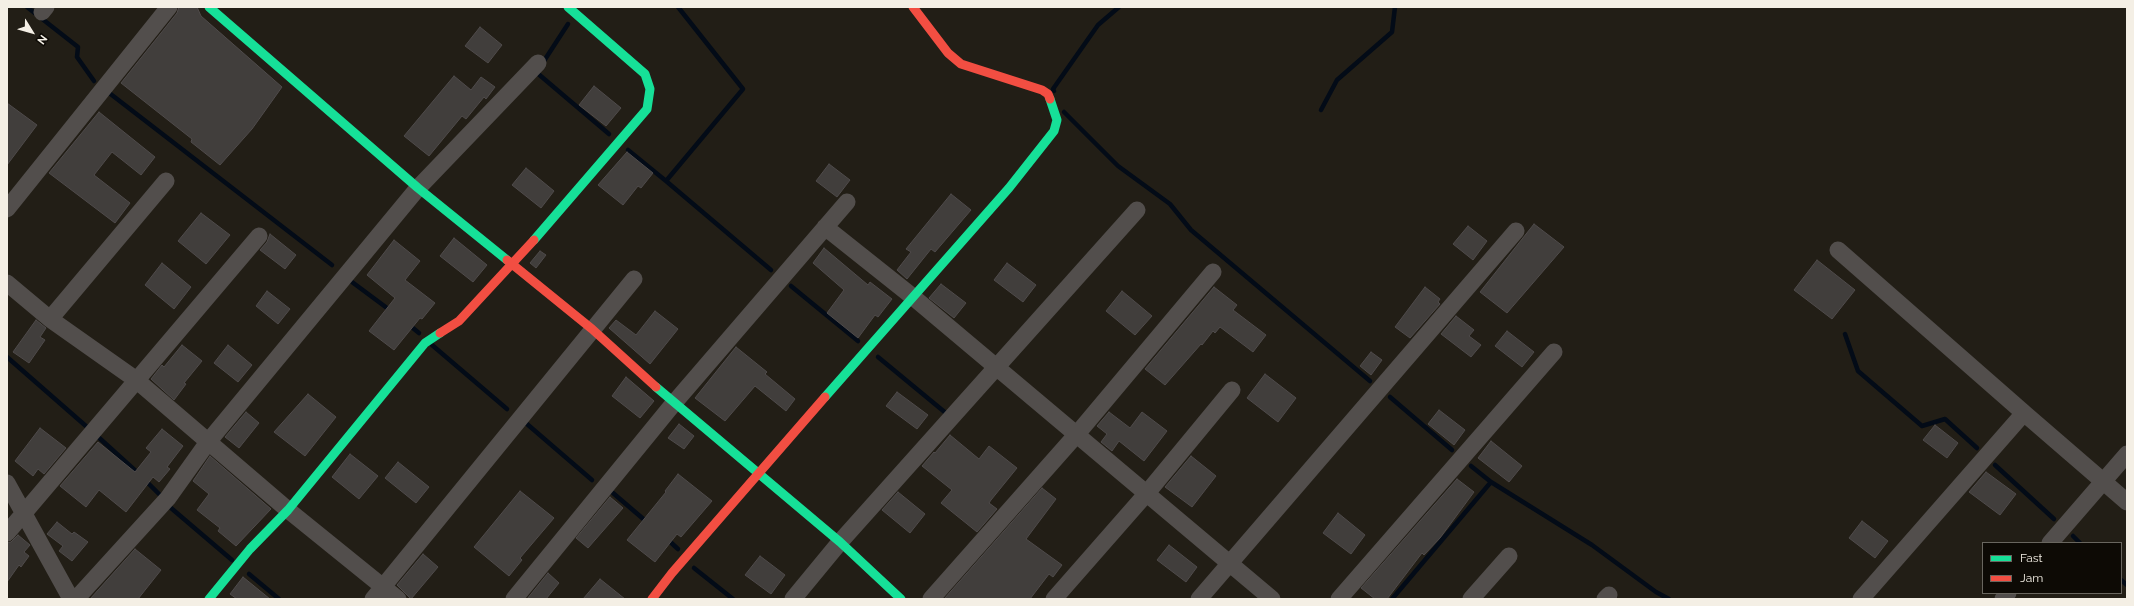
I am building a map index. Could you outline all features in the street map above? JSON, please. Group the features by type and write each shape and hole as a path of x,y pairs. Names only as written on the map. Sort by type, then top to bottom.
{"street":[{"path":"7,209 169,7"},
{"path":"209,7 418,188 592,329 758,476 840,542 901,599"},
{"path":"209,599 250,549 288,510 425,343 458,321 512,265 647,109 650,90 645,74 568,7"},
{"path":"652,599 672,573 758,476 912,297 1010,188 1054,131 1057,120 1048,94 1042,90 961,64 953,58 914,7"},
{"path":"76,599 168,498 208,442 418,188 538,62"},
{"path":"50,318 166,181"},
{"path":"514,599 674,403 847,202"},
{"path":"793,599 840,542 997,368 1136,210"},
{"path":"825,228 912,297 1272,599"},
{"path":"1199,599 1516,231"},
{"path":"7,533 135,379 259,236"},
{"path":"1838,250 2127,502"},
{"path":"932,599 1077,434 1213,272"},
{"path":"378,593 634,279"},
{"path":"7,283 50,318 135,379 288,510 378,593 398,599"},
{"path":"1339,599 1554,352"},
{"path":"1054,599 1147,493 1232,390"},
{"path":"1861,599 2024,413"},
{"path":"2051,542 2127,454"},
{"path":"7,483 71,599"},
{"path":"1471,599 1509,556"}],"building":[{"path":"179,7 197,7 201,16 282,87 252,129 220,165 191,142 192,139 121,83 177,13"},
{"path":"480,27 502,45 488,63 465,46"},
{"path":"454,76 471,90 481,77 495,87 486,99 484,97 466,119 462,116 429,156 404,136"},
{"path":"594,86 621,108 606,126 579,105"},
{"path":"7,103 37,125 7,165"},
{"path":"99,112 155,157 141,175 112,152 94,175 130,203 115,223 49,173"},
{"path":"627,152 653,173 641,188 638,186 623,205 598,185"},
{"path":"829,164 850,180 837,197 816,181"},
{"path":"526,168 554,191 541,208 512,185"},
{"path":"951,194 971,210 935,252 931,249 907,279 897,270 911,252 906,249"},
{"path":"201,213 230,235 206,264 178,241"},
{"path":"1534,224 1564,247 1507,313 1480,292"},
{"path":"1468,226 1487,241 1473,260 1453,244"},
{"path":"270,234 296,255 285,269 260,250 267,242"},
{"path":"454,238 487,265 473,282 440,256"},
{"path":"394,240 420,261 405,280 435,303 422,319 420,318 394,350 369,331 395,298 367,275"},
{"path":"824,248 868,285 870,282 892,299 878,317 875,315 858,338 827,313 844,290 813,263"},
{"path":"540,251 546,255 536,268 530,263"},
{"path":"1817,260 1855,290 1832,319 1794,290"},
{"path":"162,263 191,287 174,309 145,285"},
{"path":"1007,263 1036,285 1023,302 994,280"},
{"path":"941,284 966,303 954,318 929,298"},
{"path":"1214,287 1237,305 1233,310 1266,335 1253,352 1220,327 1215,333 1213,331 1165,385 1145,369"},
{"path":"1425,287 1440,299 1438,302 1440,304 1410,338 1395,327"},
{"path":"267,291 290,309 278,324 256,306"},
{"path":"1122,291 1152,316 1135,335 1106,311"},
{"path":"655,311 678,329 650,364 609,328 616,320 636,335"},
{"path":"1456,316 1474,330 1469,336 1481,345 1471,357 1441,334"},
{"path":"36,320 46,328 40,337 45,340 29,363 13,352"},
{"path":"1507,331 1534,352 1522,367 1495,346"},
{"path":"182,345 202,361 184,383 186,384 174,400 151,379 162,365 164,367"},
{"path":"228,345 252,365 238,382 214,363"},
{"path":"736,347 767,372 765,374 795,399 786,411 755,386 725,421 695,398"},
{"path":"1371,352 1382,360 1371,375 1360,366"},
{"path":"1265,374 1296,398 1278,422 1247,398"},
{"path":"626,377 654,401 640,418 612,396"},
{"path":"897,392 928,415 917,429 886,406"},
{"path":"308,394 336,417 305,456 274,432"},
{"path":"1439,410 1465,430 1454,445 1428,424"},
{"path":"246,412 259,423 239,448 225,437"},
{"path":"1109,412 1130,428 1142,412 1167,431 1144,461 1119,441 1112,451 1101,442 1107,434 1097,426"},
{"path":"679,424 694,436 684,449 668,438"},
{"path":"1935,425 1958,443 1947,458 1923,440"},
{"path":"40,428 66,448 44,474 38,469 33,476 15,461"},
{"path":"162,429 183,446 167,467 170,469 159,482 153,477 126,512 99,490 86,507 60,486 98,442 135,472 151,452 146,448"},
{"path":"950,435 979,459 989,446 1017,468 989,503 997,509 977,532 941,503 952,490 922,466"},
{"path":"1491,441 1522,466 1509,482 1478,458"},
{"path":"350,454 378,476 359,499 332,477"},
{"path":"210,456 271,509 236,546 218,531 220,528 197,510 209,494 193,481"},
{"path":"1191,456 1216,476 1192,507 1165,487"},
{"path":"398,462 429,487 416,503 385,478"},
{"path":"1986,472 2016,494 2000,515 1969,492"},
{"path":"678,474 712,501 681,537 677,534 655,562 627,540 666,492 665,491"},
{"path":"1457,479 1474,492 1440,538 1424,555 1422,553 1387,599 1375,599 1361,588"},
{"path":"1042,488 1056,499 1026,539 1062,565 1053,577 1049,574 1030,599 944,599"},
{"path":"520,491 554,518 520,558 522,560 509,576 474,547"},
{"path":"898,492 925,514 910,533 882,510"},
{"path":"610,497 623,508 588,548 576,538"},
{"path":"1338,513 1365,535 1351,554 1323,533"},
{"path":"1862,521 1888,541 1875,558 1849,538"},
{"path":"57,522 72,534 74,532 88,542 72,561 59,551 63,546 47,534"},
{"path":"18,535 30,545 24,552 29,556 21,567 19,565 7,582 7,543 11,542"},
{"path":"1169,545 1197,567 1186,582 1157,560"},
{"path":"135,549 161,570 138,599 90,599"},
{"path":"423,554 438,567 411,599 397,585"},
{"path":"760,556 785,575 771,594 745,575"},
{"path":"548,573 559,583 546,599 527,599"},
{"path":"243,577 270,599 237,599 230,594"},
{"path":"600,579 625,599 583,599"}],"waterway":[{"path":"27,7 78,47 77,57 94,81"},
{"path":"678,7 743,89 666,181 771,270"},
{"path":"1054,91 1053,89 1098,25 1119,7"},
{"path":"1321,110 1337,80 1392,32 1395,7"},
{"path":"542,64 568,24"},
{"path":"536,72 609,134"},
{"path":"108,92 332,265"},
{"path":"1064,112 1118,166 1170,204 1191,230 1370,381"},
{"path":"628,150 666,181"},
{"path":"352,282 391,311"},
{"path":"791,286 858,341"},
{"path":"408,324 419,333"},
{"path":"1845,334 1858,371 1922,426 1945,419 1977,448"},
{"path":"432,345 507,409"},
{"path":"7,357 87,427"},
{"path":"878,357 947,414"},
{"path":"1390,397 1452,450"},
{"path":"527,424 592,480"},
{"path":"96,435 139,474"},
{"path":"1995,465 2054,519"},
{"path":"1392,599 1491,482 1471,466"},
{"path":"144,479 159,494"},
{"path":"1491,482 1592,545 1656,592 1669,599"},
{"path":"613,493 648,523"},
{"path":"171,508 232,560"},
{"path":"2073,536 2079,542"},
{"path":"666,538 678,549"},
{"path":"694,568 733,599"},
{"path":"249,574 279,599"},
{"path":"2122,581 2127,585"}],"traffic: fast":[{"path":"209,7 418,188 507,260"},
{"path":"534,240 647,109 650,89 645,74 568,7"},
{"path":"825,397 1009,188 1054,131 1057,120 1050,99"},
{"path":"209,599 250,549 288,510 425,343 440,333"},
{"path":"656,387 840,542 901,599"}],"traffic: jam":[{"path":"913,7 948,53 961,64 1042,90 1048,94 1050,99"},
{"path":"440,333 459,321 534,240"},
{"path":"507,260 592,329 656,387"},
{"path":"652,599 672,573 825,397"}]}
